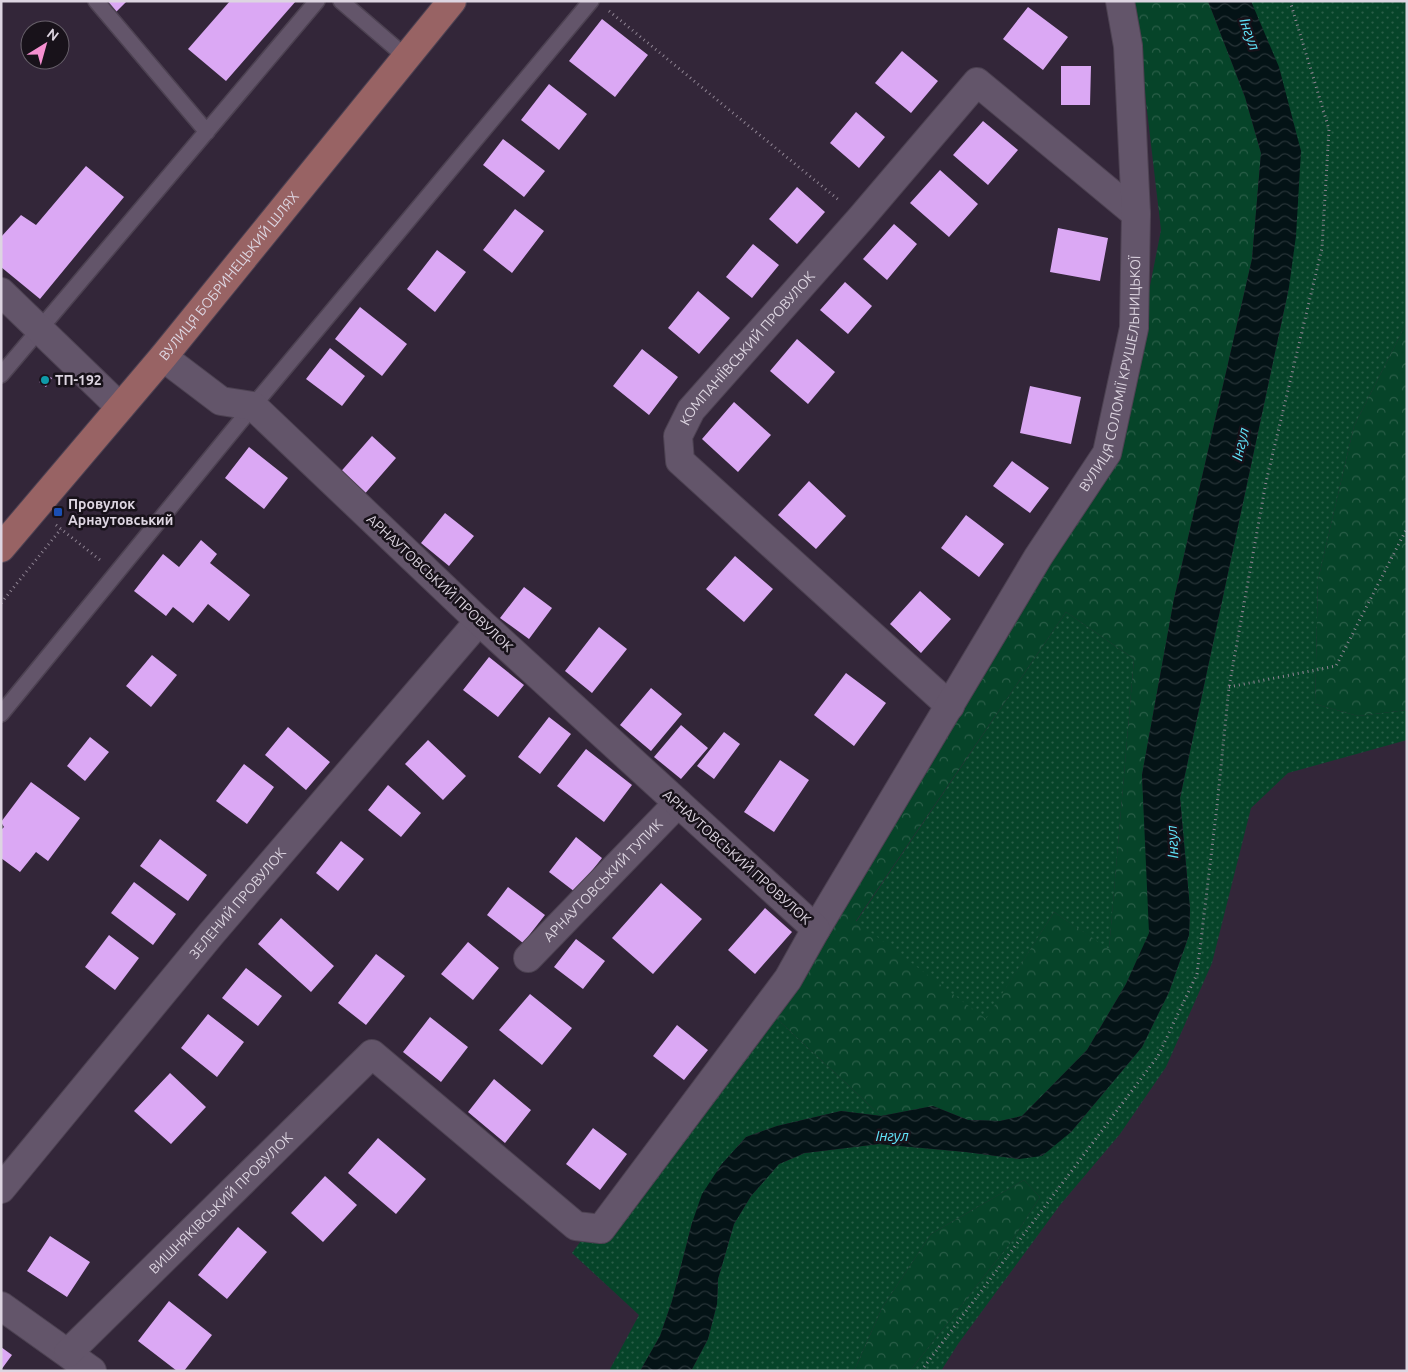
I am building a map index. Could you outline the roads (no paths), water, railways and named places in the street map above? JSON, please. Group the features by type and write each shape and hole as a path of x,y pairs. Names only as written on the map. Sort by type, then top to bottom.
{"main road":[{"name":"ВУЛИЦЯ БОБРИНЕЦЬКИЙ ШЛЯХ","path":"1,548 163,357 452,1"}],"street":[{"name":"ВУЛИЦЯ СОЛОМІЇ КРУШЕЛЬНИЦЬКОЇ","path":"816,929 1038,557 1107,453 1134,328 1136,214 1128,46 1120,1"},
{"name":"КОМПАНІЇВСЬКИЙ ПРОВУЛОК","path":"950,706 680,461 678,436 691,410 861,218 977,82 1136,214"},
{"path":"1,292 120,407"},
{"path":"163,357 221,401 254,406"},
{"name":"АРНАУТОВСЬКИЙ ПРОВУЛОК","path":"254,406 479,621 816,929 788,979 601,1229 576,1226 372,1054"},
{"name":"ЗЕЛЕНИЙ ПРОВУЛОК","path":"1,1189 211,934 479,621"},
{"name":"АРНАУТОВСЬКИЙ ТУПИК","path":"528,958 678,803"},
{"name":"ВИШНЯКІВСЬКИЙ ПРОВУЛОК","path":"68,1353 372,1054"},
{"path":"1,1306 92,1371"}],"lane":[{"path":"96,1 207,132"},
{"path":"1,375 41,330 317,1"},
{"path":"341,1 406,57"},
{"path":"1,714 118,574 254,406 598,4"}],"water":[{"name":"Інгул","path":"1208,1 1251,1 1279,67 1301,151 1296,236 1289,287 1180,798 1190,909 1189,935 1169,992 1142,1047 1071,1132 1042,1156 1019,1159 879,1144 805,1153 779,1164 751,1196 734,1224 718,1279 717,1304 708,1339 691,1371 640,1371 660,1336 672,1301 692,1223 702,1194 721,1165 746,1137 777,1126 841,1111 881,1116 933,1106 968,1120 1000,1121 1022,1116 1087,1050 1126,984 1149,933 1142,775 1174,599 1252,259 1261,153 1245,97"}],"place":[{"name":"ТП-192","path":"45,380"},
{"name":"Провулок Арнаутовський","path":"58,512"}]}
